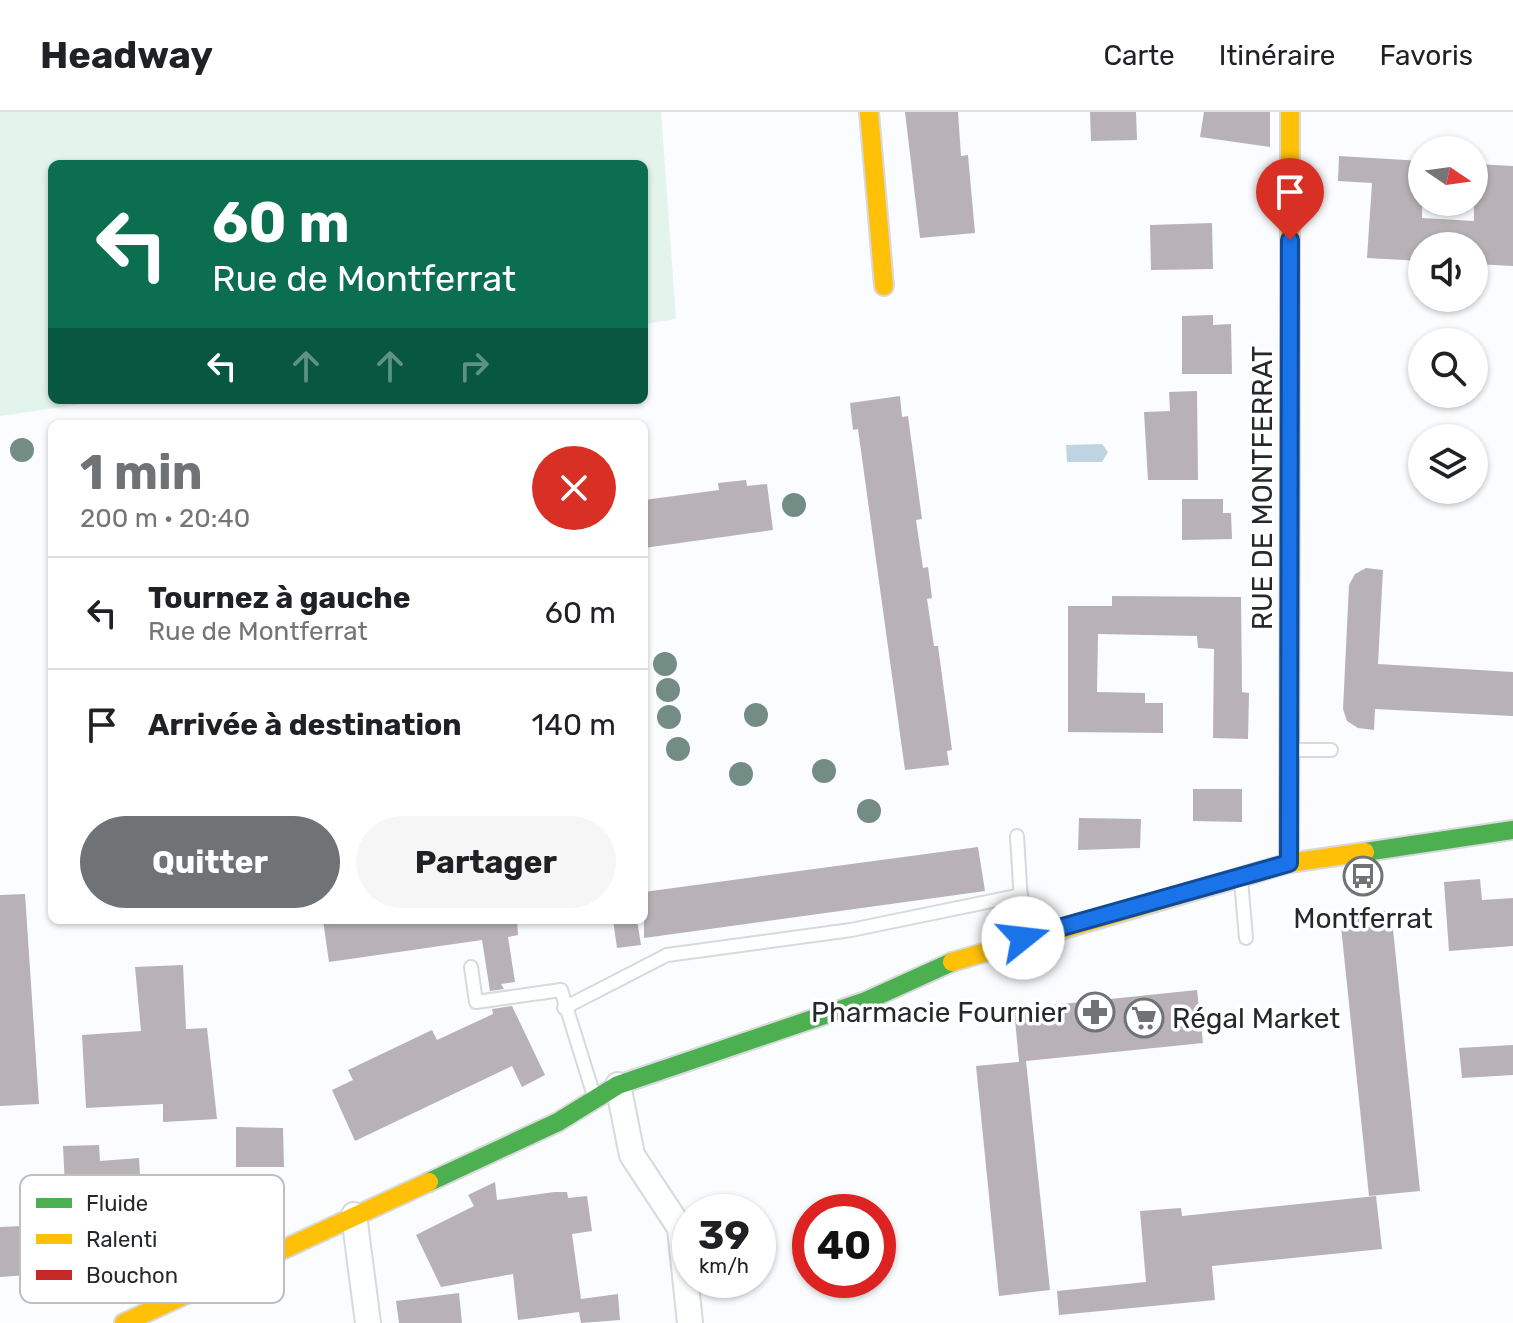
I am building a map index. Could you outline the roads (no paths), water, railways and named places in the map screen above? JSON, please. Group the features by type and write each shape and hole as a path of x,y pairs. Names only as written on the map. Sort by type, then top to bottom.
{"street":[{"path":"869,112 884,286"},
{"name":"RUE DE MONTFERRAT","path":"1289,863 1290,112"},
{"path":"284,1248 558,1122 618,1085 866,1001 968,955 1289,863 1513,830"},
{"path":"618,1085 632,1155 680,1228 690,1323"},
{"path":"354,1215 368,1323"},
{"path":"124,1323 167,1303"}],"lane":[{"path":"1290,750 1331,750"},
{"path":"1017,836 1023,938"},
{"path":"1241,877 1246,938"},
{"path":"564,1008 667,955 851,930 1021,895"},
{"path":"471,967 476,1002 561,990 564,1008 595,1099"}],"water":[{"path":"1102,444 1108,452 1102,462 1067,462 1066,445"}],"place":[{"name":"Montferrat","path":"1363,876"},
{"name":"Pharmacie Fournier","path":"1095,1012"},
{"name":"Régal Market","path":"1144,1018"}]}
